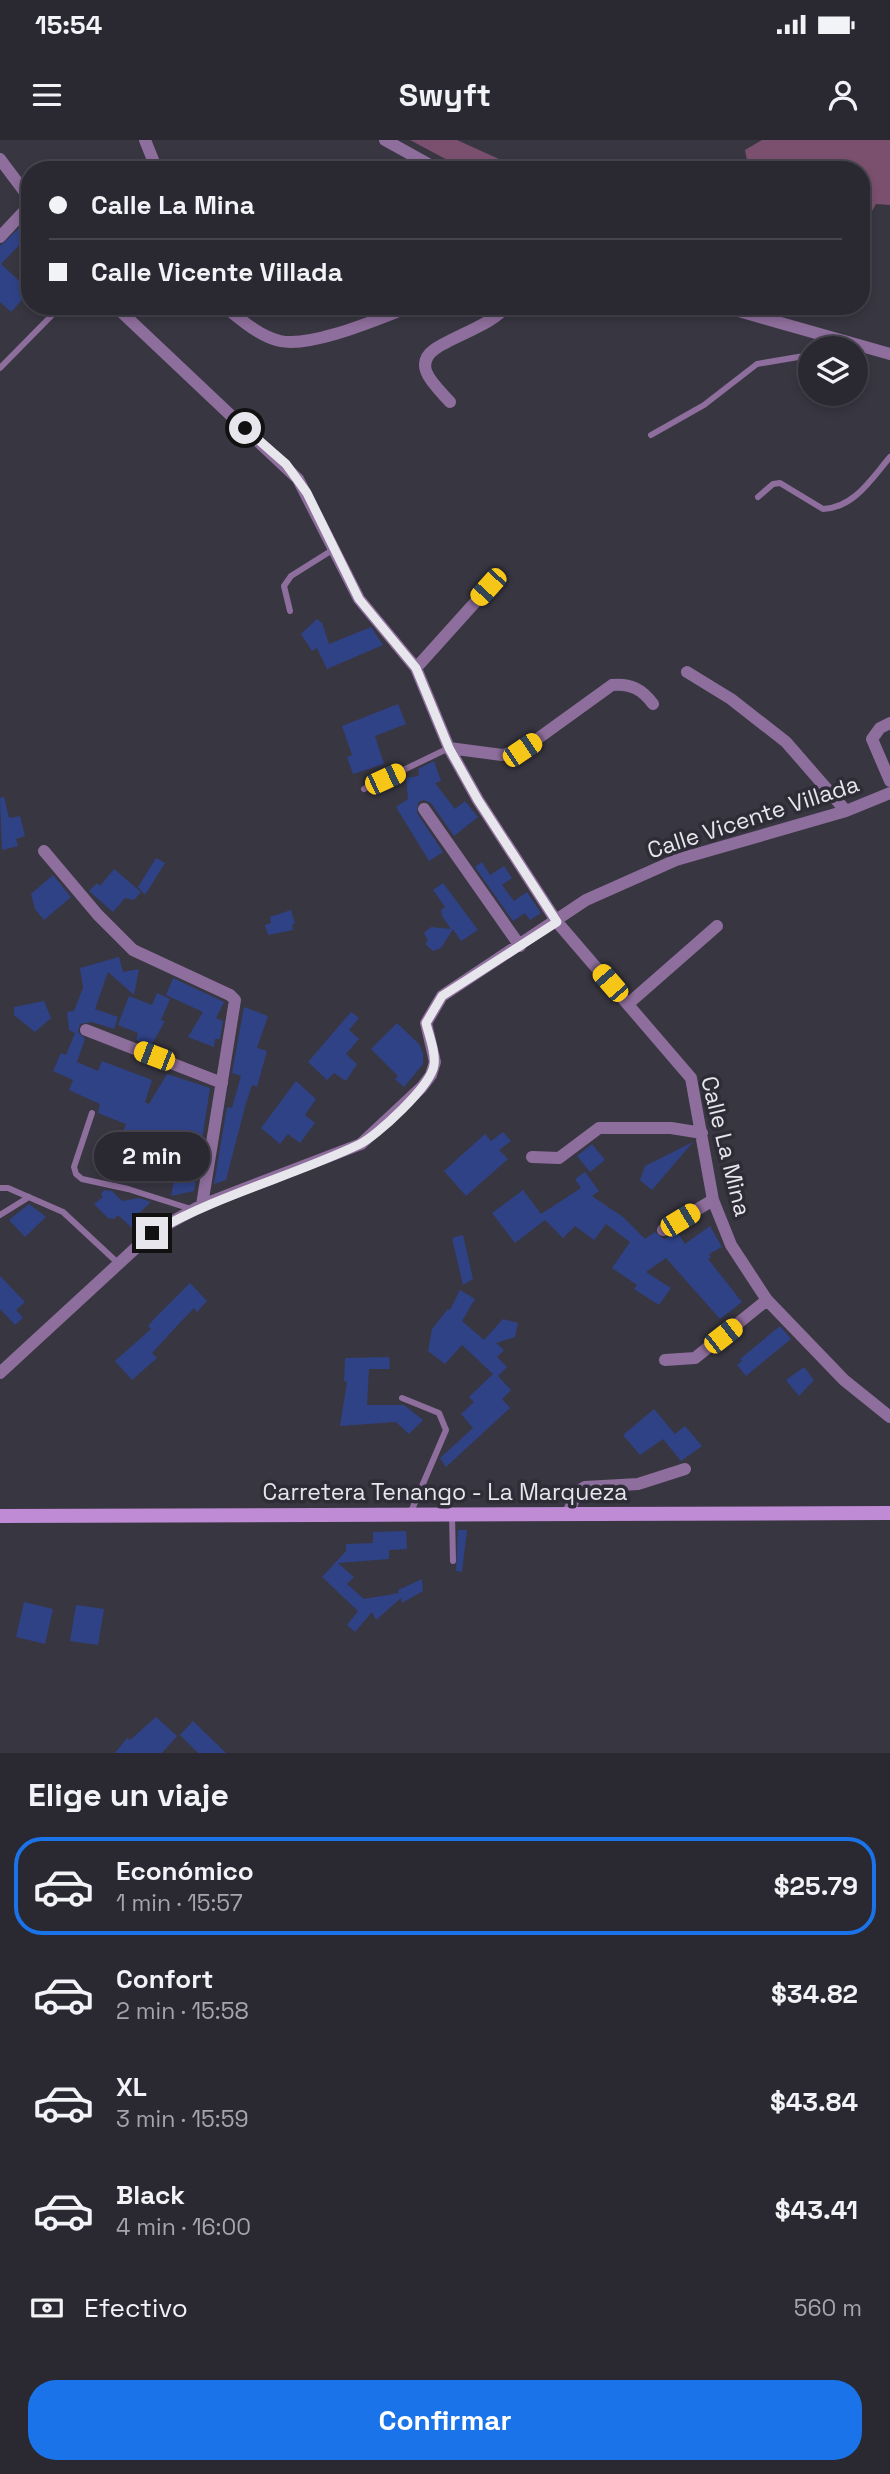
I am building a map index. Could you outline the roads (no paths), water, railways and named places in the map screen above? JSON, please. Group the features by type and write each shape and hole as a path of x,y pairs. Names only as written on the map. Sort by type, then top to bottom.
{"main road":[{"name":"Carretera Tenango - La Marqueza","path":"0,1516 890,1513"}],"street":[{"path":"145,140 153,161"},
{"path":"385,140 423,161"},
{"path":"0,159 21,187"},
{"path":"0,237 21,215"},
{"name":"Calle La Mina","path":"125,315 286,464 307,493 359,599 416,668 449,748 478,800 557,922 691,1077 713,1200 732,1245 767,1300 844,1380 890,1417"},
{"path":"237,315 267,336 295,341 357,327 388,315"},
{"path":"450,402 429,378 424,365 427,355 453,336 497,315"},
{"path":"751,315 822,336"},
{"path":"868,349 890,354"},
{"path":"416,668 488,587"},
{"path":"687,671 731,699 786,742 846,811"},
{"path":"449,748 502,755 522,750 612,685 635,687 646,694 653,704"},
{"path":"890,723 880,728 872,740 890,780"},
{"name":"Calle Vicente Villada","path":"0,1373 152,1233 197,1208 361,1144 413,1097 431,1074 435,1062 426,1023 433,1007 442,996 557,922 586,900 676,860 846,811 890,793"},
{"path":"424,809 520,946"},
{"path":"44,851 98,915 133,950 233,997 222,1083 197,1208"},
{"path":"628,1004 717,926"},
{"path":"86,1030 222,1083"},
{"path":"532,1157 559,1158 599,1128 671,1128 702,1133"},
{"path":"663,1230 713,1200"},
{"path":"665,1360 695,1358 767,1300"},
{"path":"567,1515 579,1491 585,1487 638,1484 685,1469"}],"lane":[{"path":"0,368 52,315"},
{"path":"651,435 704,405 757,364 798,357"},
{"path":"758,497 773,484 780,483 824,509 842,505 854,498 890,457"},
{"path":"290,611 284,586 290,576 334,549"},
{"path":"364,789 449,748"},
{"path":"92,1113 74,1167 76,1174 82,1179 197,1208"},
{"path":"0,1188 8,1188 63,1212 119,1264"},
{"path":"0,1215 29,1198"},
{"path":"402,1398 439,1413 446,1430 409,1515"},
{"path":"452,1515 453,1561"}]}
